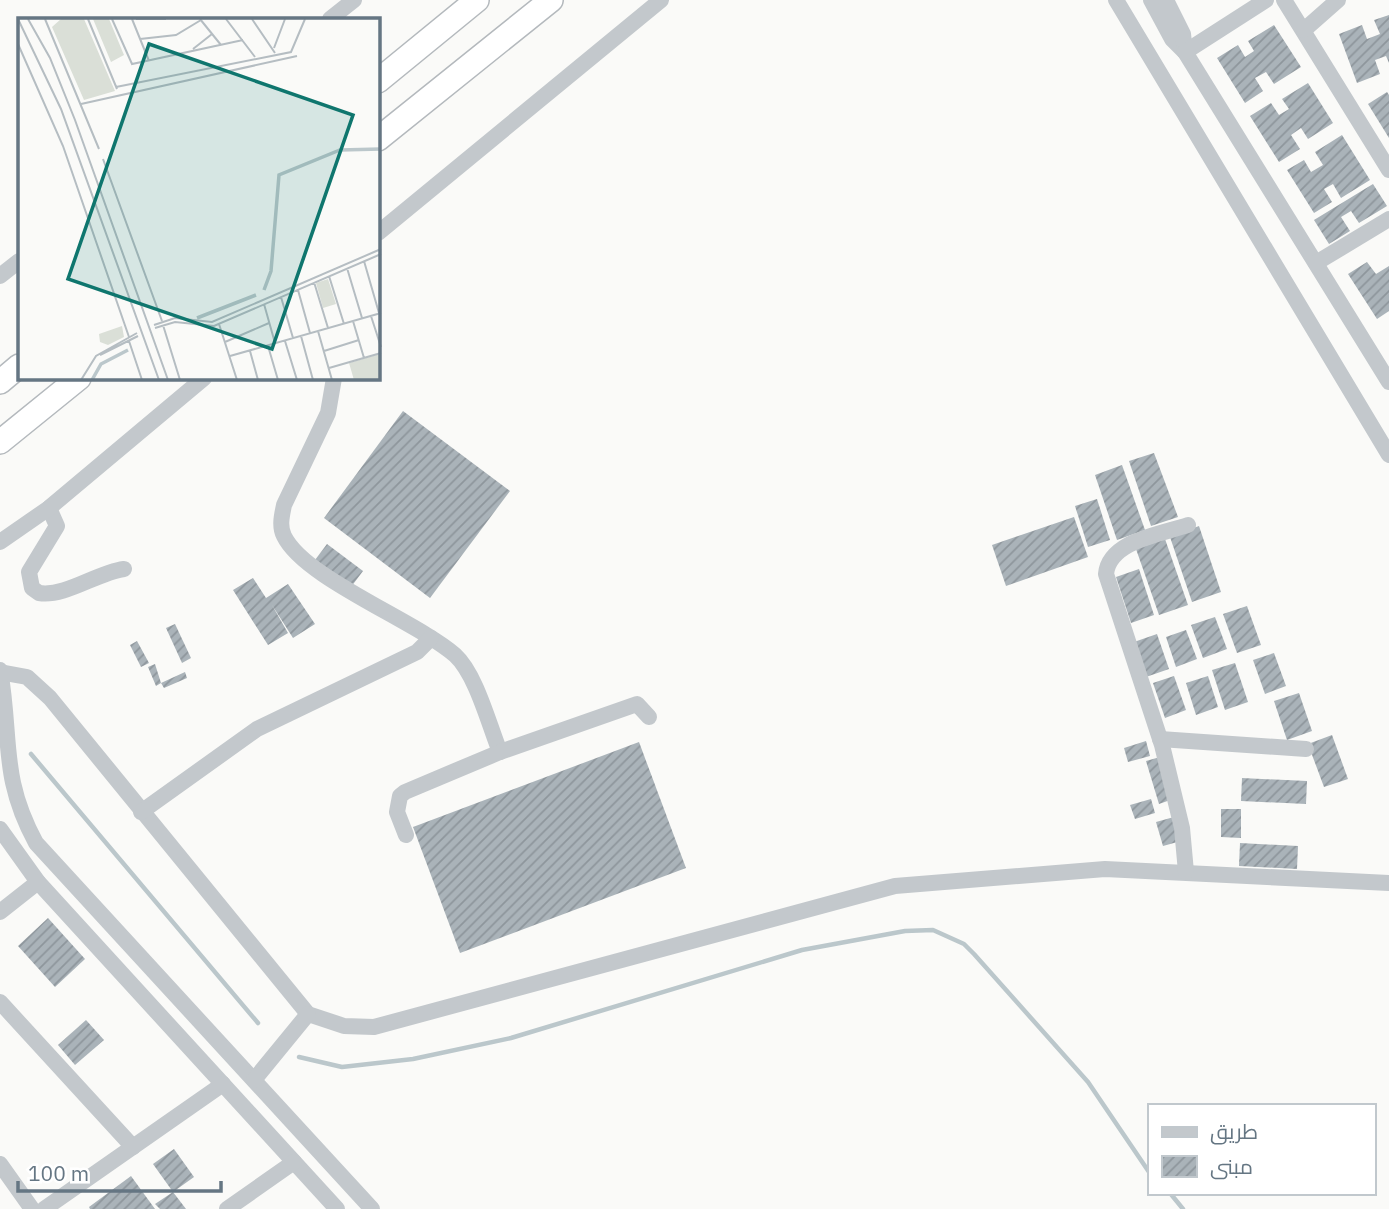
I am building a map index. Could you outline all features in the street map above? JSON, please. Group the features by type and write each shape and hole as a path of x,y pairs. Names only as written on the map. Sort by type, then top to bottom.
{"highway":[{"path":"380,79 477,0"},
{"path":"380,137 551,0"},
{"path":"0,382 18,367"},
{"path":"0,442 77,380"}],"street":[{"path":"331,18 354,0"},
{"path":"380,231 661,0"},
{"path":"1116,0 1389,455"},
{"path":"1151,0 1172,39 1185,52 1389,382"},
{"path":"1166,0 1183,34 1185,52"},
{"path":"1185,52 1266,0"},
{"path":"1284,0 1389,170"},
{"path":"1304,30 1338,0"},
{"path":"1316,263 1389,219"},
{"path":"0,276 18,262"},
{"path":"0,542 49,508 202,380"},
{"path":"334,380 328,413 284,505 282,530 300,555 353,593 431,638 456,656 467,670 500,752"},
{"path":"49,508 57,526 29,572 33,588 39,593 59,591 97,575 124,569"},
{"path":"1186,872 1187,852 1160,739 1108,585 1107,565 1112,556 1136,542 1188,525"},
{"path":"141,812 257,729 417,652 431,638"},
{"path":"372,1209 46,855 28,829 15,800 7,769 0,671 27,677 50,698 308,1014 344,1026 374,1027 895,886 1105,869 1389,883"},
{"path":"406,835 397,812 400,796 500,752 637,704 649,717"},
{"path":"1160,739 1306,749"},
{"path":"0,829 38,882 337,1209"},
{"path":"0,912 38,882"},
{"path":"0,1002 133,1147"},
{"path":"254,1080 308,1014"},
{"path":"44,1209 223,1084"},
{"path":"227,1209 294,1162"},
{"path":"0,1164 5,1183 32,1209"}],"building":[{"path":"1389,15 1389,63 1386,56 1375,60 1380,74 1357,83 1339,34 1362,25 1367,39 1380,34 1374,20"},
{"path":"1274,25 1301,67 1274,84 1266,72 1255,78 1263,91 1245,103 1217,58 1238,45 1245,57 1254,51 1248,41"},
{"path":"1308,83 1333,123 1308,139 1301,128 1291,135 1300,149 1279,162 1250,116 1271,103 1279,115 1289,109 1282,99"},
{"path":"1387,92 1389,95 1389,138 1368,104"},
{"path":"1342,135 1370,180 1341,198 1333,184 1324,189 1332,202 1314,213 1287,170 1304,160 1311,172 1323,165 1315,152"},
{"path":"1373,184 1387,206 1359,223 1351,211 1341,217 1350,231 1329,244 1314,220"},
{"path":"1367,262 1376,274 1389,266 1389,311 1377,319 1348,274"},
{"path":"403,411 510,491 430,598 324,518"},
{"path":"1154,453 1178,517 1151,526 1129,461"},
{"path":"1122,465 1145,530 1117,540 1095,475"},
{"path":"1097,499 1110,540 1088,547 1075,506"},
{"path":"1074,517 1088,557 1006,586 992,545"},
{"path":"1199,526 1221,592 1192,602 1170,537"},
{"path":"1165,539 1188,605 1159,615 1136,549"},
{"path":"327,544 363,571 351,587 315,560"},
{"path":"1139,569 1154,615 1131,623 1116,577"},
{"path":"253,578 266,598 288,584 315,624 293,638 272,605 288,633 268,645 233,590"},
{"path":"1247,606 1261,645 1237,653 1223,614"},
{"path":"1215,617 1227,649 1203,658 1191,625"},
{"path":"175,624 191,658 182,663 166,628"},
{"path":"1186,630 1197,659 1176,667 1166,637"},
{"path":"1157,634 1169,669 1146,677 1134,642"},
{"path":"137,641 149,663 141,667 130,645"},
{"path":"1274,653 1286,686 1265,694 1253,660"},
{"path":"1235,663 1248,702 1225,710 1212,670"},
{"path":"155,664 161,683 156,686 148,667"},
{"path":"185,672 187,678 164,688 161,683"},
{"path":"1174,676 1186,710 1165,718 1153,683"},
{"path":"1208,676 1218,707 1196,715 1186,683"},
{"path":"1299,693 1312,731 1287,740 1274,701"},
{"path":"1332,735 1348,779 1324,787 1308,744"},
{"path":"1146,741 1150,756 1128,762 1124,748"},
{"path":"639,742 686,868 460,953 413,827"},
{"path":"1160,757 1173,799 1159,804 1146,761"},
{"path":"1242,778 1307,781 1306,804 1241,801"},
{"path":"1151,799 1155,813 1135,819 1130,805"},
{"path":"1221,809 1241,809 1241,838 1221,837"},
{"path":"1174,817 1181,841 1163,846 1156,822"},
{"path":"1240,843 1298,846 1297,869 1239,866"},
{"path":"48,918 85,959 55,987 18,946"},
{"path":"86,1020 104,1040 75,1065 58,1045"},
{"path":"174,1149 194,1177 173,1192 153,1164"},
{"path":"131,1176 155,1209 90,1209 89,1207"},
{"path":"173,1192 186,1209 160,1209 155,1204"}],"waterway":[{"path":"31,754 258,1023"},
{"path":"299,1057 342,1067 413,1059 511,1038 802,950 905,931 933,930 964,944 974,954 1088,1082 1148,1171"},
{"path":"1172,1195 1183,1209"}]}
